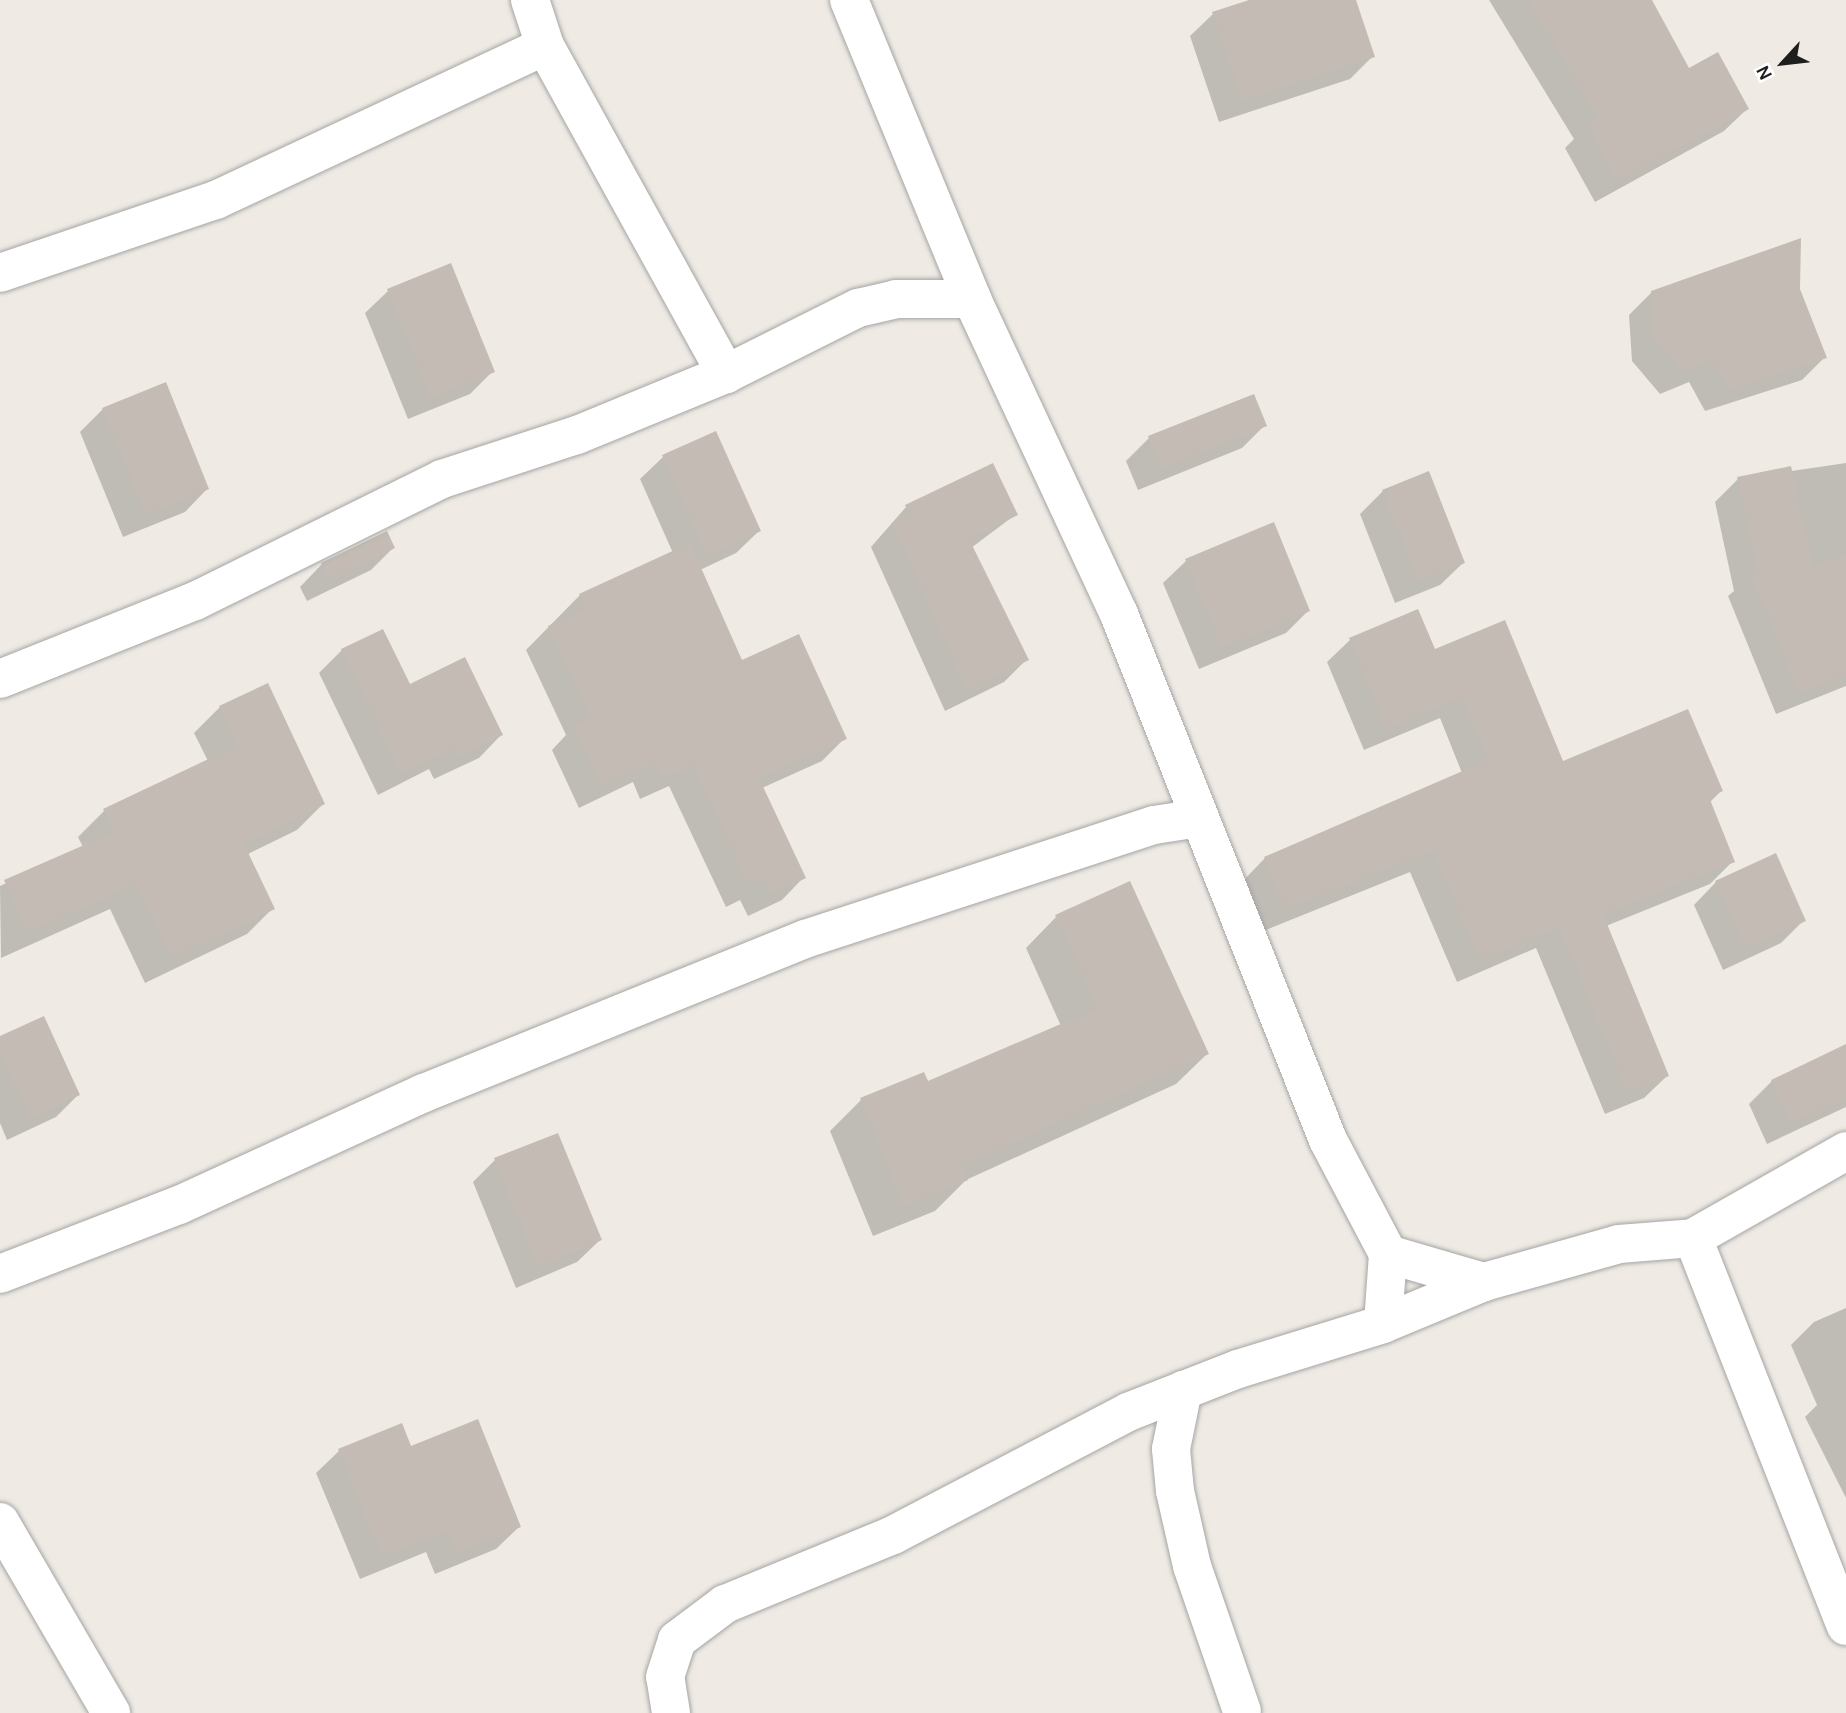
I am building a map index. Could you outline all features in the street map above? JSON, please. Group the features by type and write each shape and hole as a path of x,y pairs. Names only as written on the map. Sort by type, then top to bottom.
{"street":[{"path":"530,0 545,46 726,374"},
{"path":"849,0 972,299 1119,614 1328,1140 1388,1254 1384,1324"},
{"path":"0,272 216,200 545,46"},
{"path":"0,679 195,601 442,479 577,435 726,374 858,308 896,299 972,299"},
{"path":"0,1274 179,1205 424,1093 805,939 1154,825 1199,818"},
{"path":"671,1713 665,1676 677,1640 725,1604 893,1535 1128,1412 1182,1390 1384,1324 1484,1282 1619,1244 1693,1238 1846,1151"},
{"path":"1693,1238 1846,1626"},
{"path":"1388,1254 1484,1282"},
{"path":"1182,1390 1171,1449 1192,1566 1242,1711"},
{"path":"1128,1412 1171,1449"},
{"path":"0,1522 111,1713"}],"building":[{"path":"1249,0 1356,0 1375,57 1242,101 1212,12"},
{"path":"1528,0 1652,0 1689,68 1718,52 1749,109 1618,181 1587,124 1598,118"},
{"path":"1801,238 1800,289 1827,358 1728,390 1712,361 1683,372 1654,338 1651,291"},
{"path":"451,263 495,372 431,398 387,289"},
{"path":"166,382 209,489 146,515 102,408"},
{"path":"1254,394 1267,426 1161,469 1148,436"},
{"path":"716,431 761,531 707,556 662,455"},
{"path":"993,463 1018,515 969,539 1029,660 967,690 892,523 909,513 905,505"},
{"path":"1791,466 1813,567 1846,553 1846,674 1799,693 1750,572 1757,570 1737,477"},
{"path":"1429,471 1465,563 1418,582 1382,490"},
{"path":"1274,522 1310,611 1222,648 1185,559"},
{"path":"387,531 395,548 329,580 321,563"},
{"path":"690,543 742,660 799,634 847,739 759,778 806,878 771,895 763,879 749,885 692,765 663,777 656,761 602,787 573,726 591,717 548,626 586,608 579,594"},
{"path":"1418,609 1435,649 1505,620 1563,761 1688,709 1723,791 1709,797 1735,862 1603,914 1669,1076 1628,1093 1559,927 1480,960 1433,851 1285,909 1264,857 1488,760 1462,697 1387,729 1349,638"},
{"path":"383,629 410,684 465,657 503,735 457,757 452,748 401,773 341,649"},
{"path":"268,683 325,804 244,844 275,909 172,958 136,884 27,933 4,880 114,832 103,809 238,745 219,706"},
{"path":"1776,853 1806,921 1746,948 1715,881"},
{"path":"1130,881 1209,1054 962,1166 968,1180 904,1206 860,1098 924,1072 928,1081 1098,1008 1055,915"},
{"path":"44,1016 80,1095 30,1118 0,1052 0,1036"},
{"path":"1846,1044 1846,1100 1790,1122 1771,1080"},
{"path":"558,1133 602,1240 538,1267 494,1158"},
{"path":"478,1419 521,1527 458,1553 449,1531 382,1557 338,1449 402,1423 411,1446"}]}
